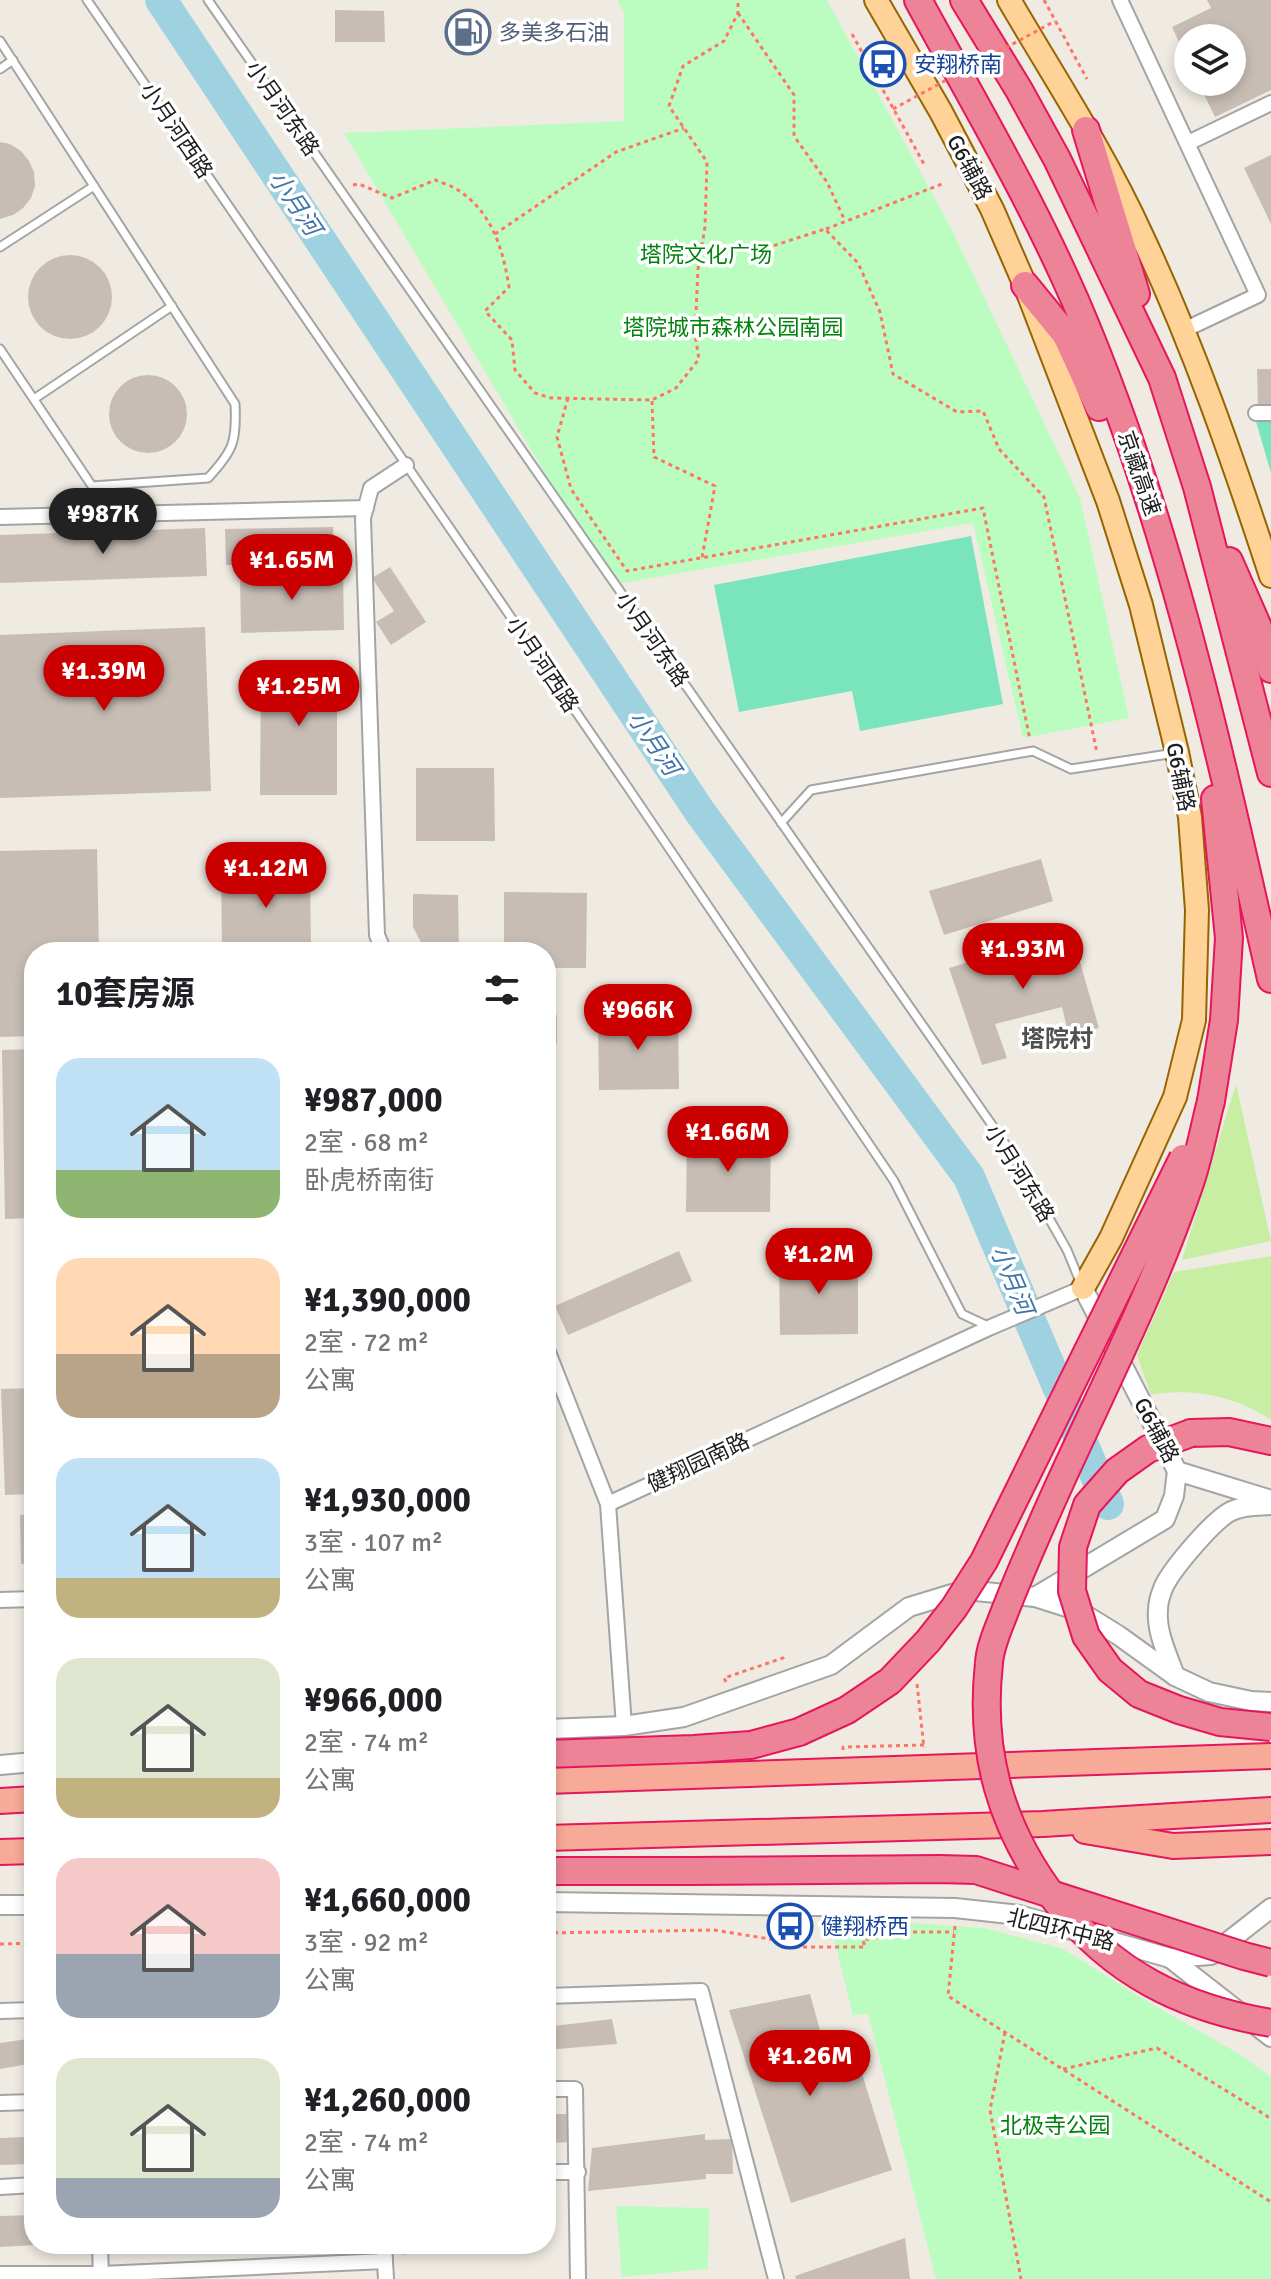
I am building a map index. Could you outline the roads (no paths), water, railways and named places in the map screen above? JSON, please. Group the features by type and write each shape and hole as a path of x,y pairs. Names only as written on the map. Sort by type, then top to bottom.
{"highway":[{"name":"京藏高速","path":"918,0 1018,183 1074,300 1120,415 1165,548 1198,663 1271,979"},
{"path":"964,0 1057,159 1162,378"},
{"path":"1086,130 1197,487 1271,773"},
{"path":"1025,285 1066,335 1165,548"},
{"path":"1197,487 1258,627 1271,669"},
{"path":"1198,663 1221,844 1229,938 1224,1020 1211,1101 1190,1181 1158,1267 1023,1565 1001,1621 989,1659 988,1741 996,1788 1014,1834 1038,1877 1072,1921 1132,1973 1177,1997 1224,2014 1271,2023"},
{"path":"556,1754 751,1745 799,1732 847,1710 890,1681 954,1608 984,1561 1211,1101"},
{"path":"1271,1441 1229,1432 1191,1433 1148,1449 1117,1471 1087,1505 1073,1547 1072,1591 1086,1636 1110,1670 1139,1694 1220,1722 1271,1727"},
{"path":"556,1781 1271,1756"},
{"path":"0,1801 24,1800"},
{"path":"556,1838 1043,1824 1271,1810"},
{"path":"1043,1824 1173,1846 1271,1842"},
{"path":"0,1852 24,1851"},
{"path":"556,1871 976,1870 1271,1963"}],"main road":[{"name":"G6辅路","path":"876,0 985,195 1025,285 1108,501 1141,605 1190,817 1197,910 1194,1020 1175,1097 1111,1238 1083,1288"},
{"path":"1009,0 1086,130 1140,231 1184,330 1271,576"}],"street":[{"path":"1120,0 1188,143 1265,292 1184,330"},
{"path":"1188,143 1271,103"},
{"path":"380,942 377,935 363,518 371,488 406,465"},
{"path":"0,517 366,508"},
{"name":"健翔园南路","path":"608,1504 991,1327 1083,1288"},
{"name":"G6辅路","path":"1083,1288 1177,1471 1271,1503"},
{"path":"556,1372 608,1504 624,1726"},
{"path":"1035,1597 1165,1519 1174,1496 1177,1471"},
{"path":"1175,1676 1162,1639 1158,1611 1164,1587 1215,1523 1232,1510 1271,1503"},
{"path":"556,1729 624,1726 684,1717 831,1665 909,1607 965,1590 1035,1597 1079,1611 1175,1676 1209,1692 1271,1702"},
{"path":"0,1600 24,1599"},
{"path":"0,1765 24,1763"},
{"name":"北四环中路","path":"556,1902 955,1908 1019,1915 1170,1958 1211,1955 1271,1908"},
{"path":"0,1905 24,1905"},
{"path":"1170,1958 1271,2037"},
{"path":"556,1996 701,1991 776,2279"},
{"path":"0,2011 24,2010"},
{"path":"556,2089 575,2089 578,2279"},
{"path":"0,2103 24,2102"},
{"path":"556,2172 578,2172"},
{"path":"0,2187 24,2186"},
{"path":"100,2254 101,2276"},
{"path":"385,2254 386,2279"},
{"path":"0,2274 101,2276 243,2273 385,2261"}],"lane":[{"name":"小月河西路","path":"87,0 894,1181 962,1314 991,1327"},
{"name":"小月河东路","path":"208,0 1015,1158 1067,1250 1083,1288"},
{"path":"0,41 235,404 236,430 228,456 208,478 92,486 0,349"},
{"path":"0,69 13,60"},
{"path":"0,247 94,186"},
{"path":"34,399 172,306"},
{"path":"781,823 811,790 1033,751 1071,769 1177,752"}],"waterway":[{"name":"小月河","path":"161,0 700,812 969,1177 1108,1504"}],"place":[{"name":"多美多石油","path":"468,32"},
{"name":"安翔桥南","path":"883,64"},
{"name":"健翔桥西","path":"790,1926"}],"district":[{"name":"塔院村","path":"1057,1039"}],"park label":[{"name":"塔院文化广场","path":"706,254"},
{"name":"塔院城市森林公园南园","path":"733,327"},
{"name":"北极寺公园","path":"1055,2125"}]}
